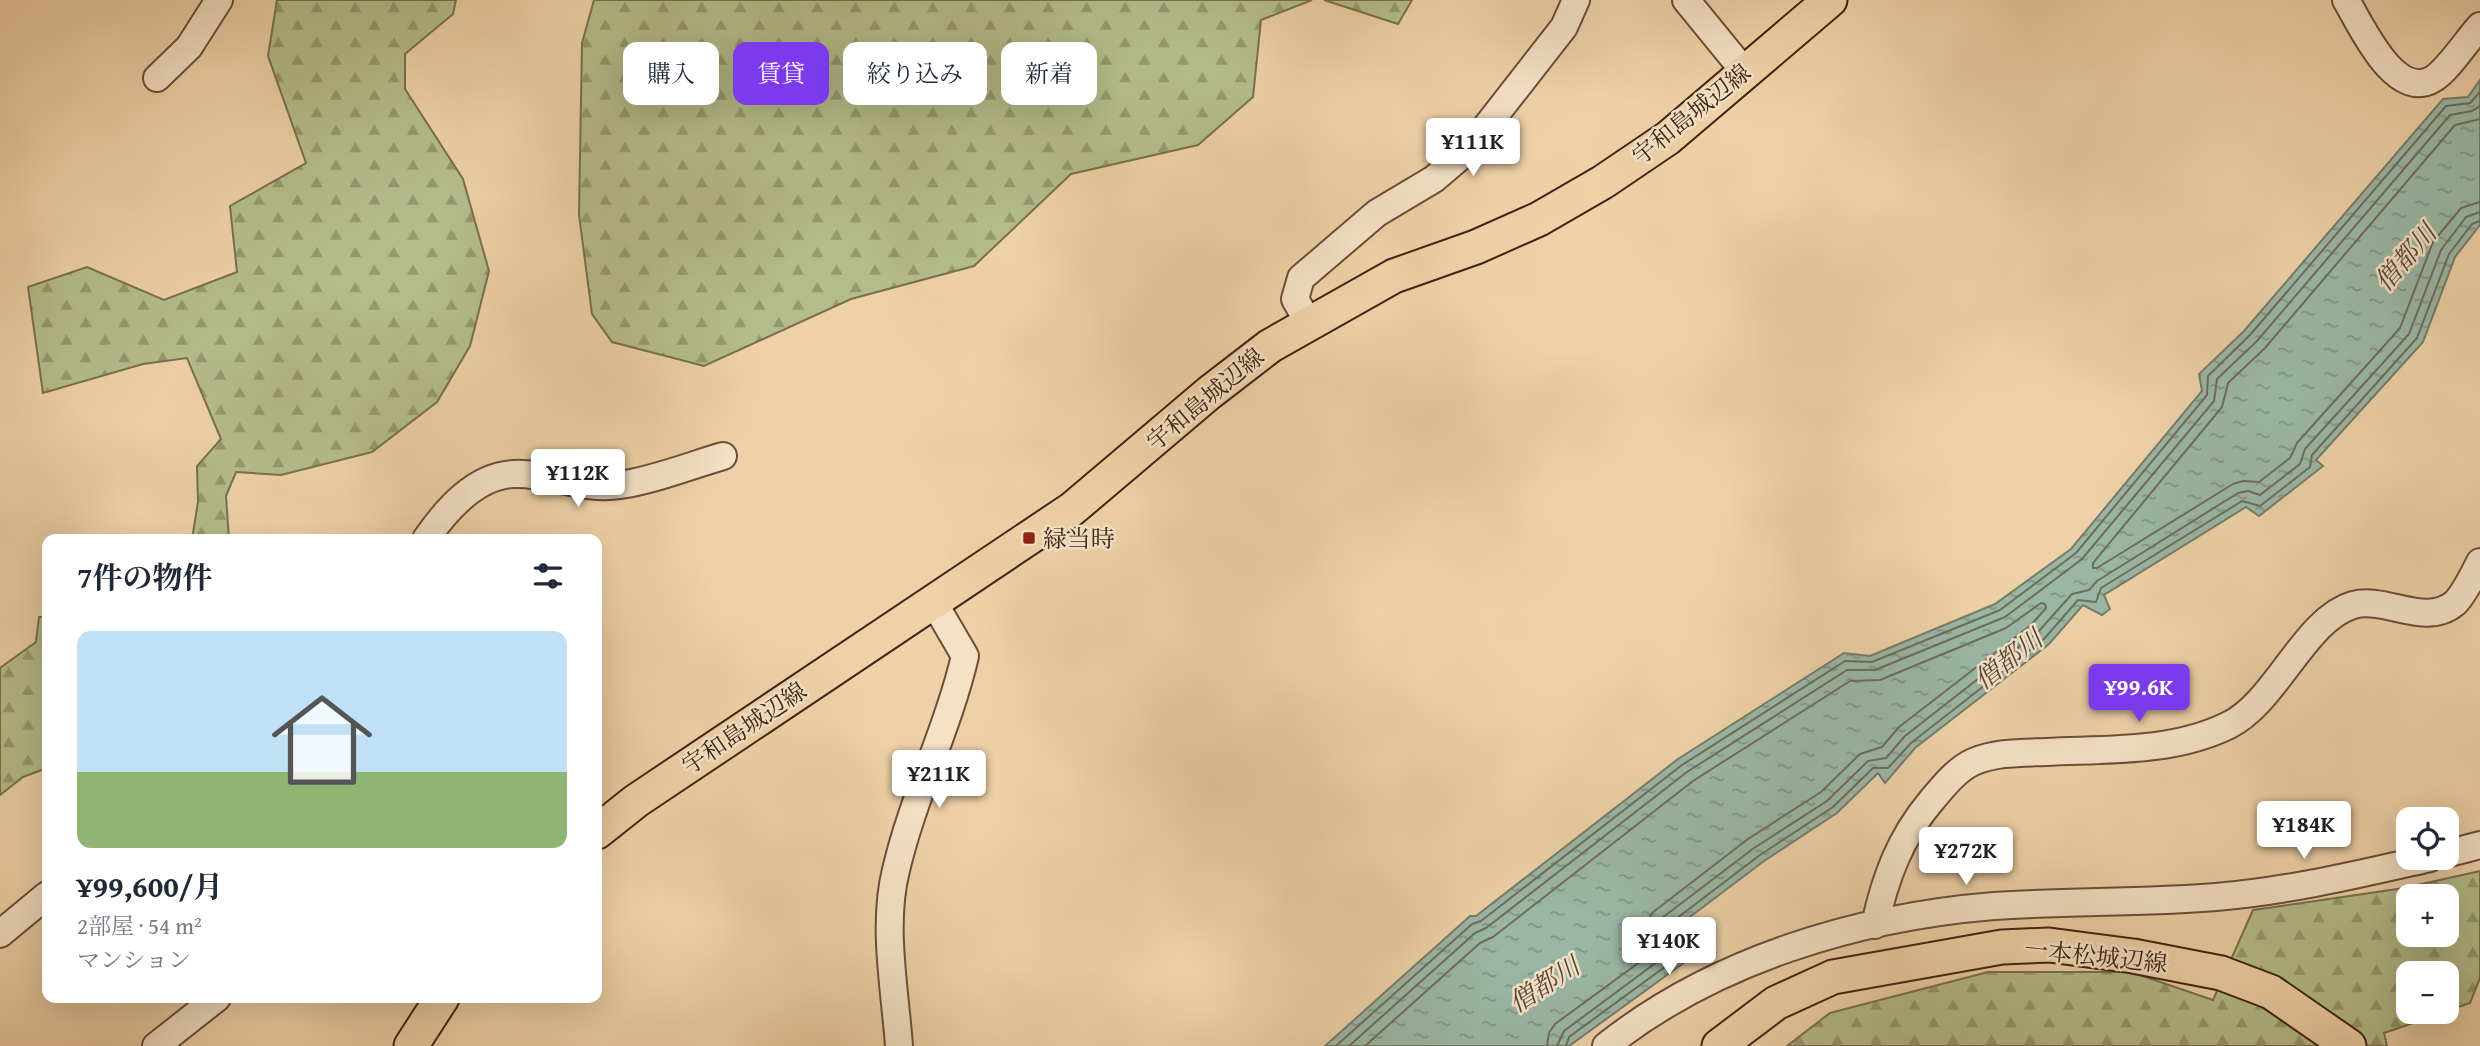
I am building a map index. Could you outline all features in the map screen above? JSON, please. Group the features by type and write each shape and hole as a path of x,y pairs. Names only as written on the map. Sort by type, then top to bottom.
{"main road":[{"name":"宇和島城辺線","path":"602,824 1073,509 1209,393 1270,346 1308,322 1394,276 1476,247 1539,219 1603,182 1668,138 1830,0"},
{"name":"一本松城辺線","path":"1719,1046 1776,1003 1833,977 2002,947 2049,945 2133,956 2221,973 2271,992 2348,1046"},
{"path":"411,1046 439,1003"}],"street":[{"path":"157,78 188,47 219,0"},
{"path":"1308,322 1295,299 1301,278 1377,212 1434,179 1468,150 1564,27 1576,0"},
{"path":"1686,0 1744,71"},
{"path":"2346,0 2391,73 2413,83 2433,79 2480,26"},
{"path":"429,534 449,506 485,482 513,474 587,486 620,485 723,456"},
{"path":"1875,925 1891,864 1916,819 1951,777 1972,763 2001,754 2145,747 2186,740 2229,725 2253,707 2330,616 2353,605 2374,603 2426,614 2442,611 2457,601 2480,562"},
{"path":"900,1046 890,920 895,872 918,797 958,688 965,656 933,601"},
{"path":"2459,850 2480,845"},
{"path":"1606,1046 1646,1017 1704,984 1762,957 1875,925 1993,906 2183,900 2270,891 2396,865"},
{"path":"0,934 42,899"},
{"path":"156,1046 211,1003"}],"green space":[{"path":"277,0 456,0 453,14 405,54 405,89 463,179 489,271 470,346 437,402 372,452 281,475 236,472 226,496 229,534 193,534 198,502 197,466 221,439 187,358 143,364 43,393 28,287 87,267 164,300 237,272 230,206 306,163 268,56"},
{"path":"594,0 1312,0 1261,20 1253,97 1198,145 1071,174 974,266 851,299 704,366 612,342 592,314 579,215 582,43"},
{"path":"1324,0 1412,0 1398,24"},
{"path":"39,617 42,617 42,770 23,777 0,795 0,668 36,642"},
{"path":"2480,871 2480,978 2470,1003 2459,1007 2459,961 2396,961 2396,1024 2410,1024 2384,1033 2387,1046 1787,1046 1830,1013 1988,972 2131,972 2213,1000 2253,910 2396,889 2396,947 2459,947 2459,884 2422,884"}],"water":[{"name":"僧都川","path":"2480,80 2480,225 2455,257 2423,342 2316,460 2323,466 2259,516 2246,507 2104,595 2110,609 2102,615 2083,605 2049,644 1915,748 1885,783 1878,773 1837,813 1764,861 1666,935 1714,941 1569,1046 1325,1046 1470,916 1476,916 1678,759 1844,653 1870,656 1995,604 2071,549 2202,391 2199,374 2244,331 2443,99 2468,97"}],"place":[{"name":"緑当時","path":"1029,538"}]}
